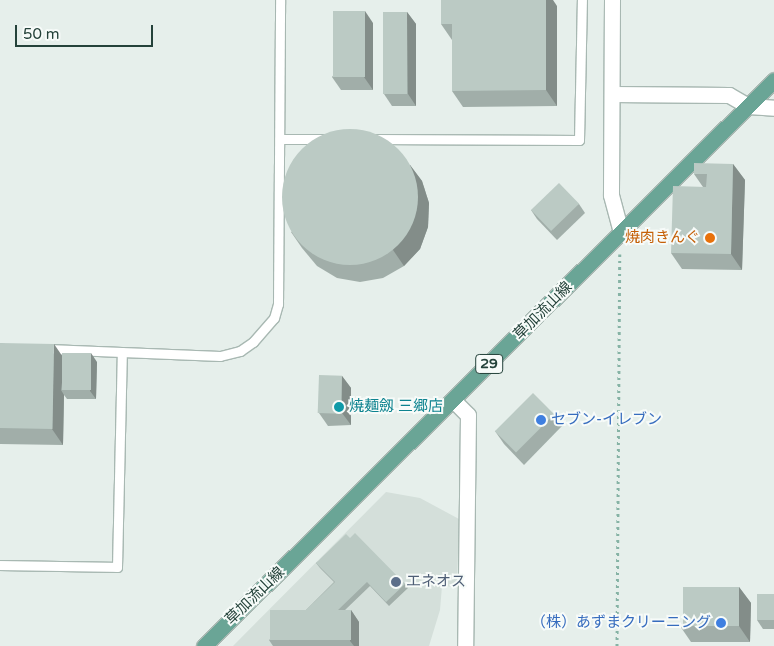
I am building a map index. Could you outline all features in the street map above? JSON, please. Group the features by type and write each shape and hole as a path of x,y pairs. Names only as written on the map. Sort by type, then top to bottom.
{"main road":[{"name":"草加流山線","path":"204,646 774,80"}],"street":[{"path":"612,0 611,195 621,233"},
{"path":"612,94 729,95 748,106 774,108"},
{"path":"453,400 468,415 465,646"}],"lane":[{"path":"38,349 220,356 240,351 265,330 274,318 278,304 280,0"},
{"path":"360,139 579,140 582,0"},
{"path":"280,139 340,139"},
{"path":"0,565 117,567 122,352"}],"path":[{"path":"617,646 621,233"}],"shaded area":[{"path":"386,492 420,498 459,519 457,587 442,586 440,610 429,646 233,646"}],"building":[{"path":"441,0 546,0 546,90 452,91 452,24 441,24"},
{"path":"333,11 365,11 365,77 333,77"},
{"path":"383,12 407,12 407,94 383,94"},
{"path":"350,129 376,134 388,140 398,149 407,159 413,171 418,197 413,223 407,235 398,245 388,254 376,260 350,265 324,260 312,254 302,245 293,235 287,223 282,197 287,171 293,159 302,149 312,140 324,134"},
{"path":"694,163 733,164 731,254 671,253 673,186 706,187 707,174 694,174"},
{"path":"559,183 579,204 551,231 531,210"},
{"path":"0,343 54,344 53,429 0,428"},
{"path":"62,353 91,353 91,390 62,390"},
{"path":"319,375 342,376 341,414 318,413"},
{"path":"533,393 554,414 516,452 495,431"},
{"path":"355,533 405,584 386,602 367,582 338,610 306,610 335,582 316,563 346,534 350,538"},
{"path":"683,587 739,587 739,626 683,626"},
{"path":"757,594 774,594 774,620 757,620"},
{"path":"270,610 351,610 351,640 270,640"}],"place":[{"name":"焼肉きんぐ","path":"710,238"},
{"name":"焼麺劔 三郷店","path":"339,407"},
{"name":"セブン-イレブン","path":"541,420"},
{"name":"エネオス","path":"396,582"},
{"name":"（株）あずまクリーニング","path":"721,623"}]}
